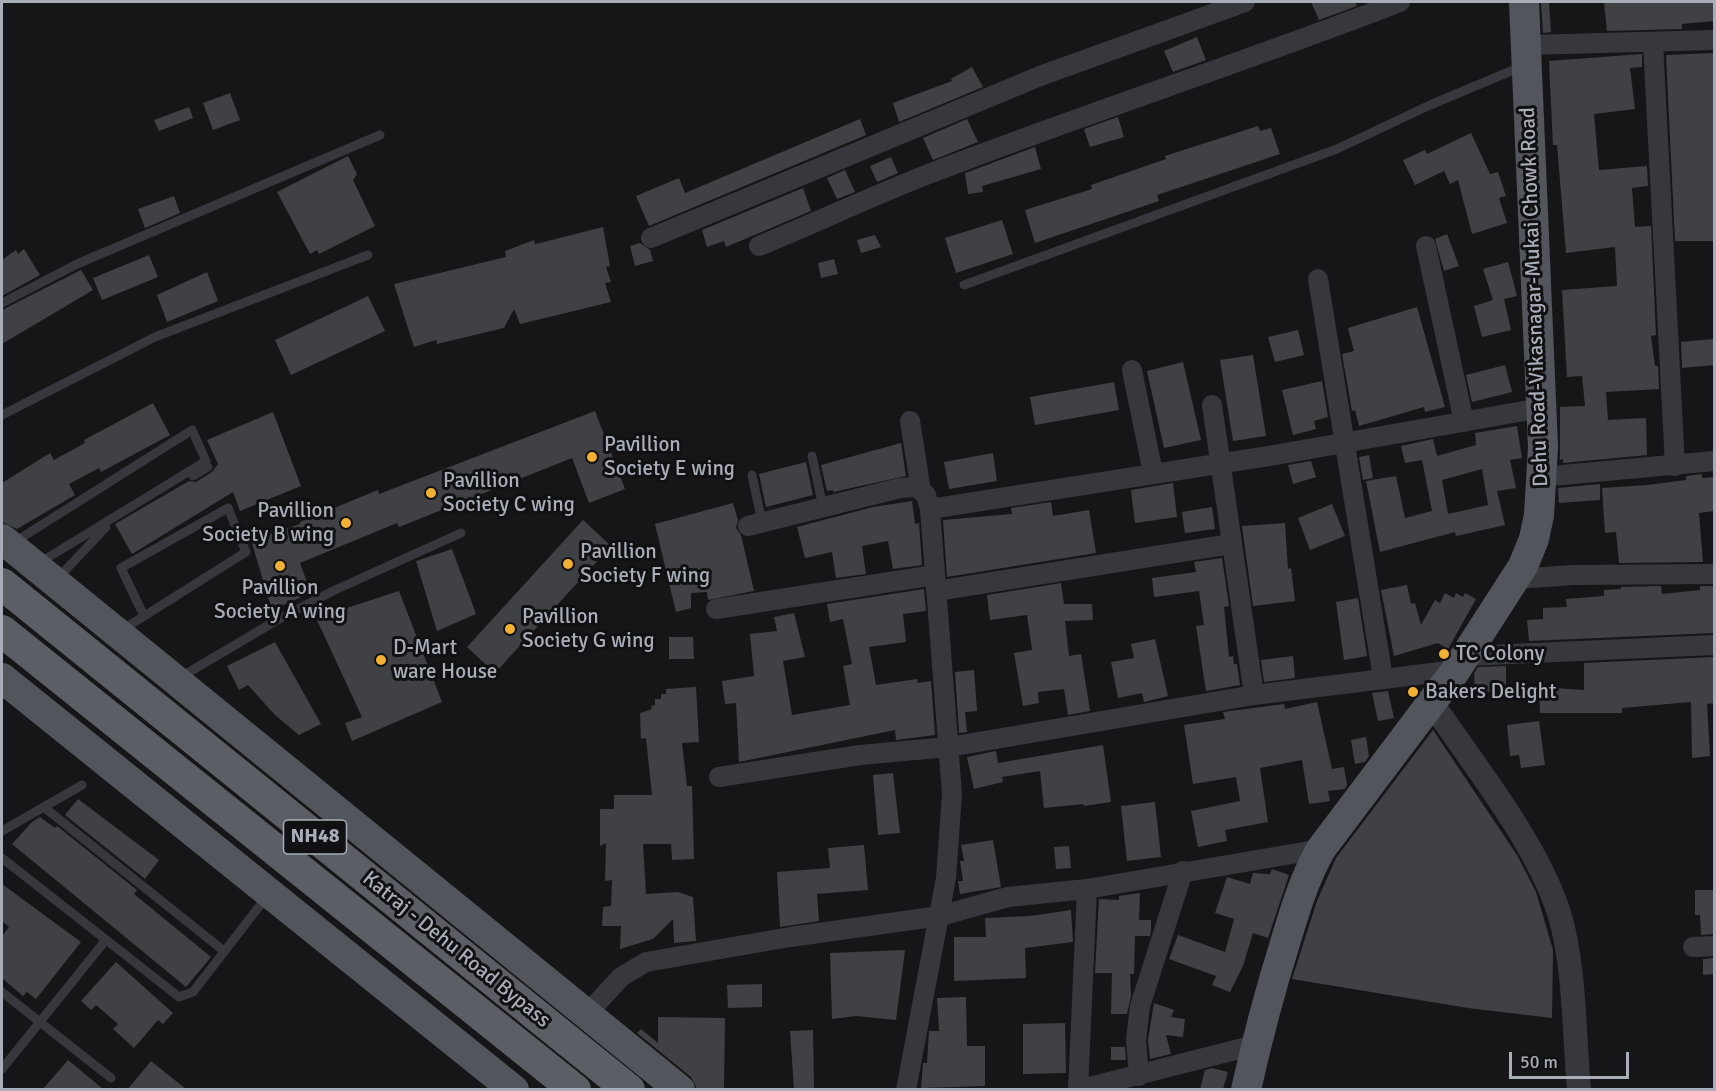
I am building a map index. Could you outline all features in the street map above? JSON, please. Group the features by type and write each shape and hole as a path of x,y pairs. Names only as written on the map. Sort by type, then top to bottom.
{"highway":[{"name":"Katraj - Dehu Road Bypass","path":"2,584 629,1089"},
{"name":"Katraj - Dehu Road Bypass","path":"2,631 575,1089"}],"main road":[{"name":"Dehu Road-Vikasnagar-Mukai Chowk Road","path":"1246,1089 1256,1045 1305,878 1321,849 1461,663 1515,579 1533,539 1539,515 1541,408 1528,54 1524,2"},
{"path":"5,542 680,1089"},
{"path":"3,681 514,1089"}],"street":[{"path":"651,238 1040,76 1245,2"},
{"path":"759,246 924,176 1079,118 1299,41 1400,2"},
{"path":"1528,54 1714,40"},
{"path":"1653,43 1675,466"},
{"path":"1426,246 1464,422"},
{"path":"1318,279 1347,443 1383,678"},
{"path":"1132,370 1153,473"},
{"path":"1212,405 1254,695"},
{"path":"930,509 1347,443 1541,408"},
{"path":"906,1089 940,916 950,833 952,794 930,509 921,491 910,421"},
{"path":"1541,477 1714,461"},
{"path":"755,524 900,488 917,487 921,491"},
{"path":"716,609 1231,544"},
{"path":"1515,579 1574,575 1714,574"},
{"path":"720,777 860,755 949,747 1254,695 1383,678 1461,663 1714,645"},
{"path":"1431,703 1535,856 1559,913 1567,956 1579,1089"},
{"path":"587,1014 621,977 646,962 790,937 940,916 1008,897 1087,889 1321,849"},
{"path":"1140,1076 1136,1040 1140,1006 1183,871"},
{"path":"1087,889 1078,1089 1140,1076 1256,1045"},
{"path":"1694,947 1714,946"}],"lane":[{"path":"964,285 1337,149 1430,105 1528,54"},
{"path":"2,303 26,288 77,264 380,135"},
{"path":"2,415 155,337 368,255"},
{"path":"5,542 192,430 206,461 45,574"},
{"path":"812,456 823,507"},
{"path":"45,574 107,527 208,467"},
{"path":"752,475 755,524"},
{"path":"117,633 246,552 228,508 121,568 144,616"},
{"path":"174,680 279,619 335,590 461,533"},
{"path":"2,831 82,785"},
{"path":"45,808 224,951"},
{"path":"2,858 179,998 193,992 269,893"},
{"path":"2,1069 105,941"},
{"path":"2,992 38,1023 111,1078"}],"building":[{"path":"1311,2 1355,2 1357,6 1319,20"},
{"path":"1541,2 1549,2 1551,32 1543,33"},
{"path":"1604,2 1714,2 1714,21 1682,24 1682,29 1607,31"},
{"path":"1197,37 1206,60 1173,72 1164,51"},
{"path":"1714,53 1714,241 1675,241 1666,55"},
{"path":"1642,54 1642,67 1630,68 1635,109 1594,114 1599,170 1647,166 1648,186 1632,188 1635,227 1651,226 1656,335 1651,336 1655,366 1658,366 1659,389 1606,392 1608,420 1646,418 1647,455 1563,463 1563,459 1560,460 1560,407 1585,406 1582,376 1567,377 1562,290 1617,286 1615,247 1566,253 1557,145 1553,145 1549,61"},
{"path":"972,67 983,87 899,122 893,103 952,81 951,79"},
{"path":"230,93 240,120 213,130 203,103"},
{"path":"189,107 193,118 159,131 154,120"},
{"path":"1118,117 1124,137 1090,147 1084,129"},
{"path":"860,119 866,135 649,226 636,196 679,178 685,193"},
{"path":"967,119 978,142 933,160 923,138"},
{"path":"1258,126 1260,131 1271,128 1280,154 1157,195 1159,201 1035,243 1025,210 1092,189 1091,185 1166,159 1165,156"},
{"path":"1471,133 1490,174 1498,172 1506,196 1499,198 1507,223 1472,234 1458,180 1450,184 1444,171 1415,185 1403,160 1425,150 1427,154"},
{"path":"1035,147 1041,169 982,186 983,192 968,194 965,173"},
{"path":"348,156 357,174 353,180 375,226 319,254 317,250 310,254 277,192"},
{"path":"891,157 898,173 877,182 870,166"},
{"path":"845,170 855,192 837,199 827,178"},
{"path":"803,188 811,211 726,247 724,241 707,247 702,230"},
{"path":"174,196 180,213 145,228 138,209"},
{"path":"1002,220 1013,254 956,273 945,238"},
{"path":"603,227 610,266 606,267 611,282 605,283 611,302 520,324 514,309 504,328 437,344 436,340 414,347 394,284 506,257 505,251 534,240 535,244"},
{"path":"1447,234 1459,266 1444,271 1435,239"},
{"path":"875,235 881,247 861,253 857,240"},
{"path":"640,243 650,250 653,261 635,266 630,246"},
{"path":"24,249 40,275 2,296 2,260 16,250 18,254"},
{"path":"149,255 158,277 102,300 93,278"},
{"path":"834,259 838,274 821,278 818,263"},
{"path":"1508,262 1517,296 1504,299 1511,330 1482,337 1474,306 1493,300 1483,269"},
{"path":"81,270 93,290 2,344 2,310"},
{"path":"207,272 218,301 167,322 157,295"},
{"path":"368,296 385,331 291,375 275,340"},
{"path":"1417,307 1445,407 1425,412 1424,407 1359,426 1355,410 1352,411 1342,354 1354,351 1348,328"},
{"path":"1298,330 1304,355 1275,362 1268,337"},
{"path":"1713,339 1714,365 1682,368 1681,342"},
{"path":"1253,355 1266,436 1233,441 1220,360"},
{"path":"1183,362 1201,440 1164,448 1147,371"},
{"path":"1505,365 1512,392 1472,402 1466,375"},
{"path":"1322,381 1328,417 1314,421 1316,429 1293,435 1282,390"},
{"path":"1114,382 1119,410 1035,425 1030,397"},
{"path":"153,403 170,435 101,472 99,468 69,484 75,495 17,529 2,522 2,483 50,453 54,460 85,443 84,440"},
{"path":"595,411 625,489 589,503 572,458 399,527 397,523 300,563 311,593 272,610 251,540 300,524 300,522 378,490 379,494"},
{"path":"273,412 301,486 240,511 233,492 132,554 115,524 189,481 196,482 212,472 218,464 207,440"},
{"path":"1517,426 1522,458 1510,460 1516,488 1497,491 1505,525 1456,536 1455,532 1380,552 1366,481 1396,476 1405,518 1432,511 1422,460 1405,463 1401,446 1433,439 1437,456 1476,445 1475,433","holes":["1482,469 1488,505 1448,514 1442,480"]},
{"path":"901,443 906,476 833,492 833,490 827,491 821,465"},
{"path":"993,453 997,481 949,489 944,462"},
{"path":"1369,455 1373,478 1363,480 1359,457"},
{"path":"1311,461 1316,477 1293,484 1288,465"},
{"path":"806,462 813,495 766,507 759,474"},
{"path":"1702,474 1702,478 1714,477 1714,511 1699,513 1703,562 1619,563 1616,532 1605,533 1602,488 1686,480 1686,476"},
{"path":"1173,483 1177,517 1135,523 1131,490"},
{"path":"1600,484 1600,500 1559,503 1558,488"},
{"path":"912,501 915,524 919,523 922,565 893,569 888,541 862,546 866,574 836,578 832,552 805,558 797,527 873,507"},
{"path":"1051,502 1053,516 1089,510 1096,553 947,577 943,520 1012,514 1011,508"},
{"path":"733,503 738,520 736,528 741,535 754,591 708,600 707,592 691,593 691,608 676,612 655,524"},
{"path":"1332,504 1345,536 1310,550 1298,518"},
{"path":"1212,507 1215,529 1185,533 1182,512"},
{"path":"583,520 611,546 495,673 467,647"},
{"path":"1285,523 1288,569 1291,568 1295,601 1253,606 1242,526"},
{"path":"452,549 476,614 437,631 416,561"},
{"path":"1222,558 1229,606 1224,607 1229,657 1233,656 1234,664 1237,664 1240,685 1206,691 1196,626 1204,625 1199,591 1154,597 1152,578 1196,572 1194,562"},
{"path":"1061,583 1064,604 1092,604 1093,620 1065,621 1069,656 1081,654 1090,711 1068,715 1064,689 1038,692 1039,703 1023,706 1014,653 1032,650 1027,615 990,620 987,595"},
{"path":"1407,585 1411,604 1415,603 1421,625 1435,600 1440,603 1445,593 1454,598 1456,593 1463,597 1465,593 1476,599 1448,649 1438,643 1394,656 1381,590"},
{"path":"1661,586 1662,594 1700,590 1700,586 1714,586 1714,633 1529,641 1527,620 1543,619 1543,608 1567,607 1566,599 1604,596 1604,590 1621,589 1621,587"},
{"path":"924,589 926,611 903,614 906,642 869,647 876,685 917,679 918,683 931,681 935,735 896,740 895,730 739,762 736,703 725,704 722,681 754,676 750,634 777,631 774,617 794,613 805,657 783,661 792,715 850,705 843,666 852,664 843,619 830,622 827,604"},
{"name":"D-Mart ware House","path":"399,591 442,702 352,741 345,723 362,717 316,618"},
{"path":"1358,598 1367,656 1344,660 1336,602"},
{"path":"669,637 693,637 694,659 669,659"},
{"path":"1155,639 1168,696 1144,702 1142,693 1118,698 1111,662 1134,658 1131,644"},
{"path":"275,642 321,724 299,735 275,715 248,685 239,690 227,666"},
{"path":"1293,656 1295,678 1264,682 1261,660"},
{"path":"1714,657 1714,703 1707,704 1710,756 1692,758 1691,702 1622,708 1622,713 1540,713 1539,687 1584,690 1584,663"},
{"path":"1506,666 1506,691 1475,692 1474,673 1478,667"},
{"path":"974,670 977,711 965,712 967,732 959,733 955,672"},
{"path":"696,687 699,742 682,743 687,786 692,786 694,859 672,860 671,844 643,844 646,894 678,892 693,897 696,941 674,943 673,919 653,939 620,949 621,926 602,926 603,907 611,906 612,880 605,881 606,843 600,846 600,809 614,809 614,795 652,795 646,738 641,739 640,713 652,709 651,706 655,705 655,699 661,699 661,694 666,694 666,689"},
{"path":"1388,691 1394,718 1378,721 1372,693"},
{"path":"1317,702 1332,769 1344,767 1347,785 1345,789 1328,791 1330,801 1309,804 1302,760 1260,768 1268,822 1225,830 1227,841 1198,847 1191,811 1240,801 1236,777 1193,784 1184,725 1225,719 1223,712 1284,704 1285,709"},
{"path":"1539,721 1545,765 1521,768 1519,755 1510,756 1507,725"},
{"path":"1433,730 1517,855 1536,892 1553,950 1552,1018 1468,1008 1292,979 1317,901 1336,858"},
{"path":"1366,737 1369,756 1365,762 1355,764 1351,740"},
{"path":"1103,745 1111,802 1084,806 1083,804 1044,808 1040,771 1002,777 1003,782 974,789 967,757 996,751 998,763"},
{"path":"893,773 900,833 878,835 873,775"},
{"path":"78,799 159,860 145,879 65,815"},
{"path":"1155,802 1161,857 1127,861 1121,806"},
{"path":"40,817 55,828 57,826 137,890 134,894 211,957 186,987 12,844 32,822"},
{"path":"993,840 1001,887 960,894 958,881 963,881 960,861 964,861 961,845"},
{"path":"864,845 868,890 817,894 819,921 780,927 777,872 830,868 828,848"},
{"path":"1069,846 1071,868 1056,869 1054,847"},
{"path":"1272,869 1289,875 1268,938 1253,933 1243,966 1230,992 1212,985 1216,976 1169,959 1178,935 1225,952 1234,919 1215,913 1227,877 1250,884 1253,873 1270,874"},
{"path":"2,884 81,942 36,999 27,992 23,996 2,978 2,936 9,927 2,921"},
{"path":"1695,890 1714,890 1714,934 1701,935 1700,915 1695,915"},
{"path":"1140,893 1139,920 1151,920 1150,936 1135,936 1134,974 1130,974 1131,996 1127,1014 1111,1014 1112,973 1095,973 1099,899 1119,900 1119,896"},
{"path":"1071,910 1073,942 1025,948 1026,978 954,981 954,937 986,937 985,918 1030,916"},
{"path":"905,950 896,1020 856,1016 832,1019 830,953"},
{"path":"1714,958 1714,974 1703,975 1703,959"},
{"path":"116,962 173,1013 163,1024 158,1020 134,1048 113,1029 118,1024 96,1005 91,1010 81,1001"},
{"path":"762,984 762,1007 728,1008 727,985"},
{"path":"966,997 967,1046 985,1046 985,1086 921,1088 923,1063 927,1063 929,1031 939,1031 937,998"},
{"path":"1154,1003 1174,1010 1171,1017 1185,1019 1183,1037 1166,1035 1171,1054 1150,1059 1148,1040"},
{"path":"658,1017 725,1018 724,1089 697,1089 691,1077 637,1033 641,1029 658,1043"},
{"path":"1065,1023 1066,1073 1023,1074 1023,1024"},
{"path":"813,1030 814,1088 794,1089 790,1031"},
{"path":"1111,1047 1125,1047 1126,1060 1111,1060"},
{"path":"68,1060 103,1089 43,1089"},
{"path":"151,1061 186,1089 128,1089"},
{"path":"1212,1068 1228,1072 1223,1089 1200,1089 1205,1070"}],"place":[{"name":"Pavillion Society E wing","path":"592,457"},
{"name":"Pavillion Society C wing","path":"431,493"},
{"name":"Pavillion Society B wing","path":"346,523"},
{"name":"Pavillion Society F wing","path":"568,564"},
{"name":"Pavillion Society A wing","path":"280,566"},
{"name":"Pavillion Society G wing","path":"510,629"},
{"name":"TC Colony","path":"1444,654"},
{"name":"D-Mart ware House","path":"381,660"},
{"name":"Bakers Delight","path":"1413,692"}]}
